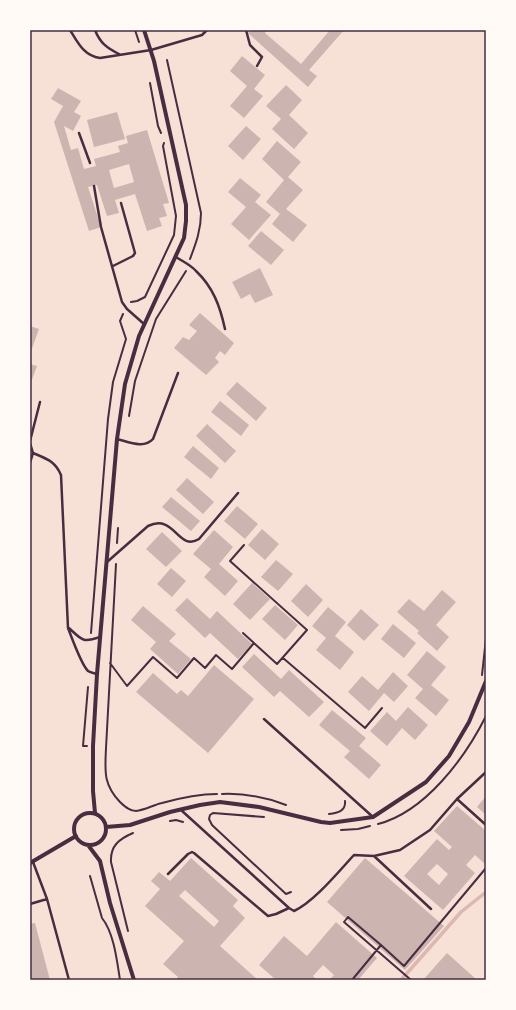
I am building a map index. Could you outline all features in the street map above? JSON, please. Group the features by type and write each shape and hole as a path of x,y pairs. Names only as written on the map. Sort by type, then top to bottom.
{"street":[{"path":"96,813 93,791 93,746 97,674 117,439 125,384 139,336 184,238 186,221 186,205 151,50 144,30"},
{"path":"106,827 130,825 170,812 220,802 259,807 320,822 330,823 374,817 426,782 449,756 469,722 486,681"},
{"path":"84,813 96,813 103,818 106,827 105,836 102,840 93,845 88,845 79,841 76,836 74,826 76,820 84,813"},
{"path":"31,863 76,836"},
{"path":"88,845 100,861 110,903 134,980"}],"lane":[{"path":"70,30 84,51 93,57 100,58 151,50 202,35 207,30"},
{"path":"95,30 104,46 119,54"},
{"path":"246,30 250,45 262,57 257,66"},
{"path":"79,133 90,163"},
{"path":"94,186 101,227 124,306 144,324"},
{"path":"113,266 133,256 135,253 121,203"},
{"path":"175,256 196,270 212,290 221,309 225,329"},
{"path":"117,439 143,445 150,443 153,439 178,373"},
{"path":"30,463 33,453 30,442 40,402"},
{"path":"33,453 51,461 58,467 61,475 68,628 89,672 97,674"},
{"path":"106,562 148,526 155,523 163,523 187,542 194,542 199,539 238,493"},
{"path":"68,628 82,640 87,641 100,637"},
{"path":"264,719 374,817"},
{"path":"181,810 294,911 323,888 354,855 374,856 400,850 430,830 457,799 486,772"},
{"path":"457,799 486,824"},
{"path":"168,874 188,854 192,852 268,916 289,908"},
{"path":"374,856 431,909"},
{"path":"31,863 47,899 69,980"},
{"path":"30,904 47,899"}],"path":[{"path":"243,633 277,664 307,630 230,561 244,545"},
{"path":"482,676 486,638"},
{"path":"110,663 127,686 153,657 177,678 194,658 205,668 216,655 232,668 254,644"},
{"path":"282,658 365,728 382,708"},
{"path":"166,822 176,820 184,822"},
{"path":"112,942 130,937 110,854 112,848 119,841 138,831"},
{"path":"412,980 344,922 348,917 404,966 486,868"},
{"path":"90,876 102,918 105,922 112,942 119,968 120,980"},
{"path":"352,980 380,945"}],"building":[{"path":"251,30 267,30 265,33 301,64 330,30 344,30 309,70 317,76 308,87 248,33"},
{"path":"242,56 265,75 254,89 263,96 244,118 230,106 247,86 230,71"},
{"path":"286,85 302,100 289,115 308,133 294,149 272,129 281,119 266,106"},
{"path":"58,88 81,101 74,112 81,116 73,131 64,126 71,150 78,148 84,169 96,166 94,159 120,152 118,146 128,143 126,136 147,130 169,203 163,204 167,216 159,218 162,226 147,231 135,194 115,200 119,213 107,216 97,185 88,187 101,227 89,231 54,122 63,106 51,99","holes":["129,164 134,182 114,188 109,170"]},
{"path":"117,112 125,139 94,147 87,120"},
{"path":"246,126 261,139 243,160 228,146"},
{"path":"277,141 301,162 288,177 303,190 286,209 307,225 293,242 272,224 280,214 266,202 284,180 262,159"},
{"path":"240,178 261,195 255,202 271,215 249,240 231,224 246,207 228,192"},
{"path":"261,231 284,250 271,265 248,246"},
{"path":"260,268 273,295 255,303 250,294 241,299 232,282"},
{"path":"200,313 234,343 225,355 220,351 215,358 219,362 206,375 174,348 183,337 189,340 197,331 189,325"},
{"path":"30,326 39,329 30,354"},
{"path":"30,364 37,366 30,385"},
{"path":"237,382 267,408 256,421 226,394"},
{"path":"220,401 249,425 241,436 211,412"},
{"path":"207,424 236,451 225,463 196,436"},
{"path":"193,446 219,468 211,479 184,457"},
{"path":"187,478 214,502 203,514 176,490"},
{"path":"171,497 200,521 191,531 162,507"},
{"path":"237,506 258,524 245,539 224,521"},
{"path":"262,529 279,544 265,560 248,545"},
{"path":"214,530 233,547 219,564 238,581 225,596 204,577 211,569 193,554"},
{"path":"162,532 182,551 166,567 146,549"},
{"path":"276,560 293,574 278,591 261,577"},
{"path":"171,568 186,581 172,597 157,584"},
{"path":"252,583 270,599 250,620 233,604"},
{"path":"306,584 323,600 308,617 291,601"},
{"path":"442,590 456,602 436,625 449,637 437,651 417,633 419,631 397,612 409,599 424,611"},
{"path":"187,598 210,619 217,611 252,644 238,659 210,633 205,638 175,610"},
{"path":"275,605 298,625 285,640 262,619"},
{"path":"143,606 176,634 169,641 191,659 178,674 150,649 156,642 131,620"},
{"path":"328,607 346,622 335,636 354,652 340,670 316,650 326,638 312,626"},
{"path":"361,609 379,625 364,641 347,625"},
{"path":"393,624 416,643 404,658 381,639"},
{"path":"427,651 446,667 431,685 449,700 436,716 415,698 423,689 407,675"},
{"path":"254,654 281,679 289,670 324,702 309,717 280,691 274,697 242,667"},
{"path":"214,665 254,699 208,753 136,692 153,673 177,694 181,690 188,696"},
{"path":"393,672 408,686 394,702 384,693 369,711 348,692 362,676 378,690"},
{"path":"408,707 428,725 415,740 402,728 387,746 370,731 387,712 396,721"},
{"path":"332,710 366,738 359,746 381,765 369,779 344,757 350,751 319,725"},
{"path":"486,796 486,815 477,807"},
{"path":"457,806 486,831 486,865 475,855 466,865 475,873 443,910 404,876 437,839 449,850 452,847 434,831","holes":["437,864 448,874 439,885 427,874"]},
{"path":"191,858 238,900 233,906 245,918 220,946 258,980 176,980 178,977 163,964 184,941 145,906 160,889 151,881 159,872 170,881","holes":["185,890 219,921 214,927 179,896"]},
{"path":"365,858 444,926 405,970 327,902"},
{"path":"336,922 377,958 358,980 329,980 334,975 323,965 313,976 317,980 276,980 259,965 284,936 307,956"},
{"path":"35,923 50,980 30,980 30,924"},
{"path":"447,953 477,980 423,980"}],"waterway":[{"path":"401,980 461,912 486,892"}]}
